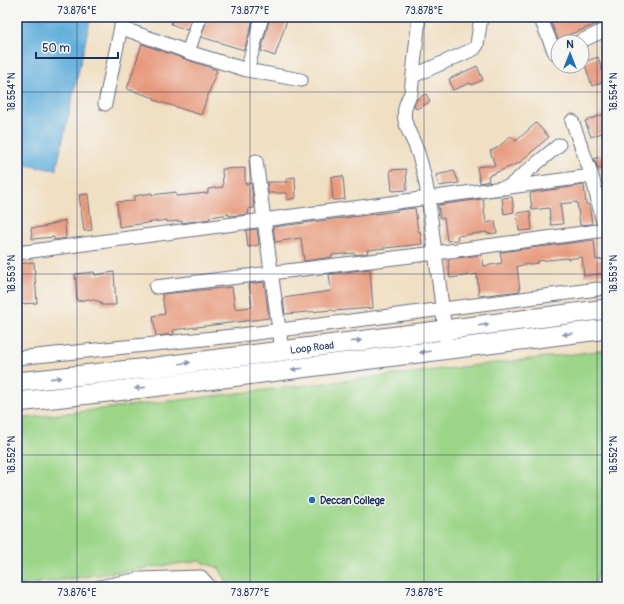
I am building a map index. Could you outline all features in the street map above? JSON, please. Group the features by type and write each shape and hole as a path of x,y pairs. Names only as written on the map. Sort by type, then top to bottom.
{"main road":[{"name":"Loop Road","path":"17,382 149,368 607,309"},
{"name":"Loop Road","path":"17,402 152,387 607,329"}],"street":[{"path":"188,52 200,17"},
{"path":"247,70 262,17"},
{"path":"419,17 412,94 406,104 404,115 407,129 418,153 428,198 447,349"},
{"path":"413,76 474,50 477,45 481,17"},
{"path":"540,17 550,41"},
{"path":"105,104 122,23 188,52 247,70 301,80"},
{"path":"590,37 607,29"},
{"path":"156,287 606,232 592,176 572,121"},
{"path":"507,188 559,145"},
{"path":"256,161 282,351"},
{"path":"17,253 592,176"},
{"path":"17,358 225,336 598,289"},
{"path":"99,587 140,579 201,577 210,587"}],"green space":[{"name":"Deccan College","path":"607,350 607,549 594,587 227,587 226,581 219,568 199,561 17,586 17,419"}],"water":[{"path":"17,17 91,17 56,170 17,164"}],"building":[{"path":"173,17 192,17 187,30 171,24"},
{"path":"208,17 254,17 244,50 201,37"},
{"path":"270,17 288,17 275,56 261,51"},
{"path":"549,17 607,17 607,20 571,34 556,34"},
{"path":"142,44 217,70 201,115 154,100 155,98 127,89"},
{"path":"598,57 606,81 592,86 588,74 590,74 590,60"},
{"path":"477,66 483,80 471,85 470,83 453,90 449,79"},
{"path":"426,94 430,102 416,109 414,105 418,98"},
{"path":"607,113 607,131 591,137 585,121"},
{"path":"536,123 549,137 519,163 488,176 489,181 480,183 477,167 495,166 490,151 497,148 511,136 516,141"},
{"path":"607,154 607,165 598,169 594,159"},
{"path":"245,168 245,184 251,183 254,208 248,209 249,214 229,216 229,214 210,217 210,219 182,223 182,221 167,222 167,220 119,227 117,202 134,201 134,196 152,193 152,195 176,192 176,196 208,193 208,189 223,187 222,169"},
{"path":"406,169 407,190 392,191 390,170"},
{"path":"454,171 459,183 439,186 436,175"},
{"path":"343,176 345,199 333,200 331,177"},
{"path":"295,177 296,198 287,200 287,193 268,193 267,182 287,182 287,178"},
{"path":"584,185 586,204 589,204 592,224 580,225 577,202 560,204 563,224 551,225 549,208 532,210 530,193"},
{"path":"88,194 92,230 84,231 79,195"},
{"path":"512,197 514,212 504,214 502,198"},
{"path":"483,199 486,223 495,221 497,233 487,234 487,232 457,236 458,240 447,241 444,218 440,218 438,205"},
{"path":"415,208 418,231 420,231 422,244 367,250 368,253 355,255 355,253 332,255 332,257 304,261 301,238 275,242 273,227"},
{"path":"530,211 532,230 519,231 517,213"},
{"path":"65,220 66,238 54,240 54,237 32,239 31,228 43,227"},
{"path":"257,229 259,245 248,247 246,230"},
{"path":"594,240 596,260 605,259 607,273 584,276 582,257 538,261 538,263 517,266 520,291 479,296 477,274 450,278 448,259 482,255 484,266 502,263 500,252"},
{"path":"34,262 37,303 17,304 17,290 21,290 18,264"},
{"path":"370,269 373,308 285,314 283,298 331,291 329,274"},
{"path":"94,272 95,275 114,272 116,305 101,305 101,302 89,299 77,301 75,274"},
{"path":"264,282 269,318 173,330 174,334 156,336 153,316 165,314 162,294 232,287 235,309 252,307 249,284"}],"place":[{"name":"Deccan College","path":"312,500"}]}
